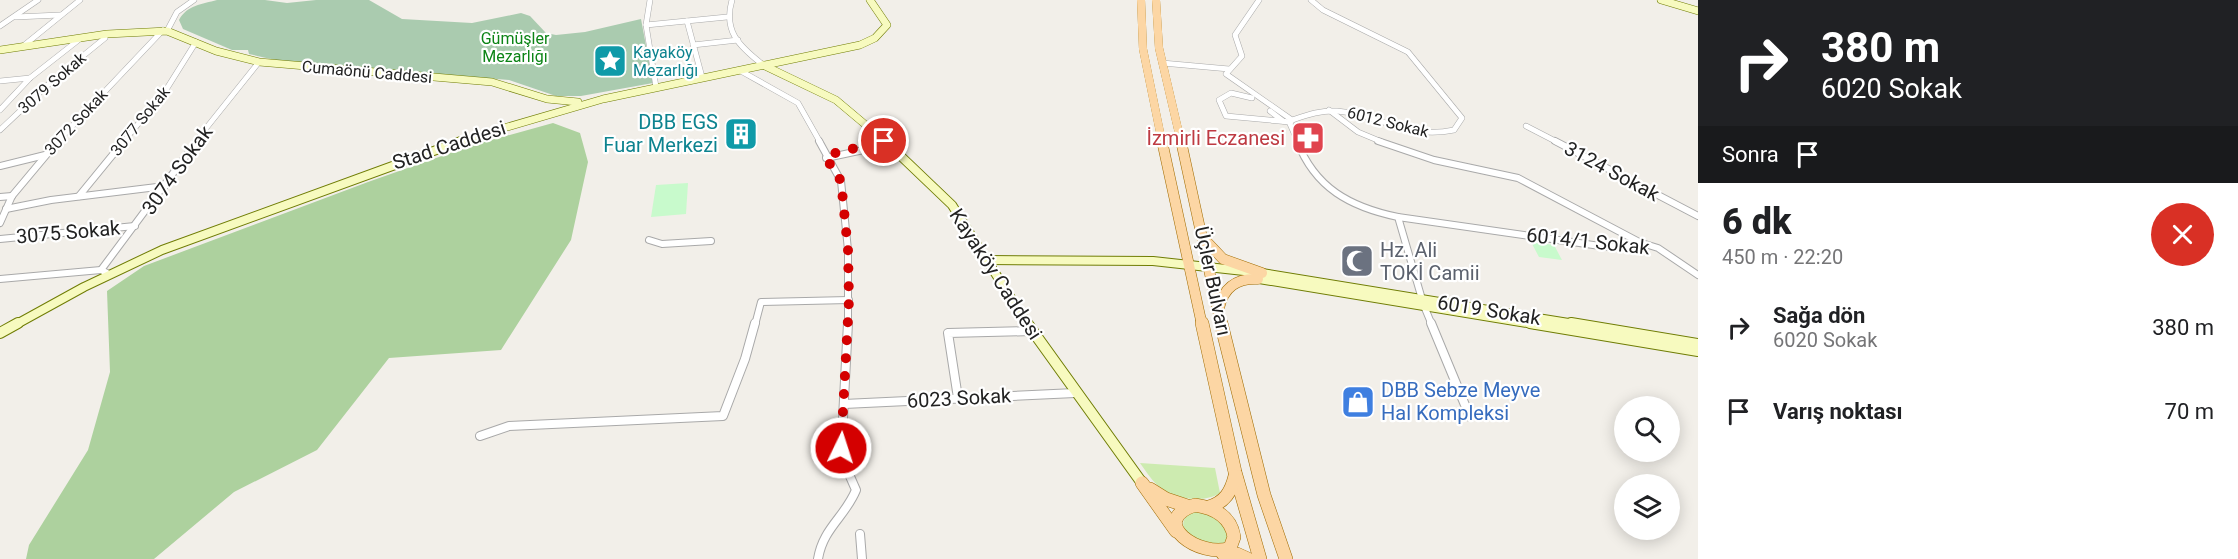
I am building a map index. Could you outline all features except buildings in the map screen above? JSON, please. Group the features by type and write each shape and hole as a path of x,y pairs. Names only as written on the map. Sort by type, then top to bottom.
{"main road":[{"name":"Üçler Bulvarı","path":"1141,0 1143,49 1235,472 1260,559"},
{"name":"Üçler Bulvarı","path":"1156,0 1162,63 1202,230 1220,318 1264,495 1286,559"},
{"path":"1202,230 1209,246 1219,256 1260,276"},
{"path":"1220,318 1222,297 1232,284 1260,276"},
{"path":"1142,483 1158,495 1187,506 1209,507 1222,502 1227,496 1235,472"},
{"path":"1142,483 1195,559"},
{"path":"1187,506 1176,516 1174,523 1179,535 1189,546 1198,552 1217,557 1237,554 1248,559"},
{"path":"1209,507 1222,514 1234,528 1233,545 1217,557"}],"street":[{"path":"0,26 38,0"},
{"path":"22,46 80,0"},
{"name":"3072 Sokak","path":"0,223 12,196 45,154 165,31 177,12 194,0"},
{"path":"650,0 646,25 656,87"},
{"path":"646,25 727,17 732,0"},
{"name":"Stad Caddesi","path":"0,333 105,272 399,161 494,130 592,102 762,64 829,54 860,45 875,39 887,25 884,17 870,0"},
{"path":"1259,0 1236,32 1242,56 1226,74 1289,121"},
{"name":"6012 Sokak","path":"1289,121 1329,110 1356,113 1411,130 1439,134 1454,130 1462,118 1408,52 1323,10 1311,0"},
{"path":"1661,0 1698,11"},
{"path":"0,20 60,15"},
{"name":"Kayaköy Caddesi","path":"727,17 746,52 762,64 836,100 871,128 952,205 1032,331 1142,483"},
{"path":"687,21 702,77"},
{"name":"Cumaönü Caddesi","path":"0,50 79,39 165,31 216,51 259,63 492,82 553,100 592,102"},
{"name":"Cumaönü Caddesi","path":"79,39 145,32"},
{"name":"3079 Sokak","path":"0,130 52,81 105,38"},
{"path":"0,110 30,78 79,39"},
{"path":"693,45 738,40"},
{"name":"3077 Sokak","path":"79,195 164,93 196,42"},
{"name":"3074 Sokak","path":"105,272 184,157 259,63"},
{"path":"1162,63 1229,69"},
{"path":"739,70 798,103 842,186 848,250 849,300 841,456 856,490 851,501 823,535 819,543 818,559"},
{"path":"0,81 30,78"},
{"path":"1228,94 1246,95 1289,121 1226,116 1219,100 1228,94"},
{"path":"1329,110 1358,132 1392,147 1446,163 1518,178 1641,243"},
{"name":"6014/1 Sokak","path":"1289,121 1306,162 1316,176 1333,190 1373,211 1398,217 1607,247 1641,243 1658,248 1698,275"},
{"name":"3124 Sokak","path":"1526,126 1698,216"},
{"path":"826,158 886,143"},
{"path":"0,166 45,154"},
{"path":"6,209 79,195 165,186"},
{"path":"0,197 12,196"},
{"path":"1398,217 1422,302 1470,417"},
{"name":"3075 Sokak","path":"0,239 135,226"},
{"path":"649,240 662,244 711,242"},
{"name":"6019 Sokak","path":"987,260 1101,261 1210,269 1698,344"},
{"path":"0,279 105,272"},
{"path":"480,436 509,426 723,416 745,359 758,305 761,302 849,300"},
{"name":"6019 Sokak","path":"1422,302 1698,351"},
{"path":"958,398 948,333 1032,331"},
{"name":"6023 Sokak","path":"844,404 1075,393"},
{"path":"860,534 862,559"}],"green space":[{"name":"Gümüşler Mezarlığı","path":"217,0 265,0 287,3 316,0 369,0 402,19 472,23 521,13 530,16 546,33 556,35 585,32 641,19 653,83 581,96 556,96 509,80 280,61 249,54 248,50 232,50 183,29 179,20 186,11"},
{"path":"553,123 580,133 588,162 571,240 501,350 389,358 317,450 234,492 154,559 26,559 29,545 88,450 110,372 107,291 144,266 473,145"},
{"path":"688,183 686,214 651,217 656,185"},
{"path":"1531,242 1554,245 1562,260 1539,257"},
{"path":"1140,463 1215,468 1220,493 1196,499 1170,494 1157,485"},
{"path":"1199,511 1215,517 1222,523 1228,538 1220,547 1185,536 1184,519 1190,513"}],"place":[{"name":"Kayaköy Mezarlığı","path":"610,61"},
{"name":"DBB EGS Fuar Merkezi","path":"741,134"},
{"name":"İzmirli Eczanesi","path":"1308,138"},
{"name":"Hz. Ali TOKİ Camii","path":"1357,261"},
{"name":"DBB Sebze Meyve Hal Kompleksi","path":"1358,402"}],"route":[{"path":"841,448 849,300 848,250 841,181 826,158 831,154 884,141"}]}
